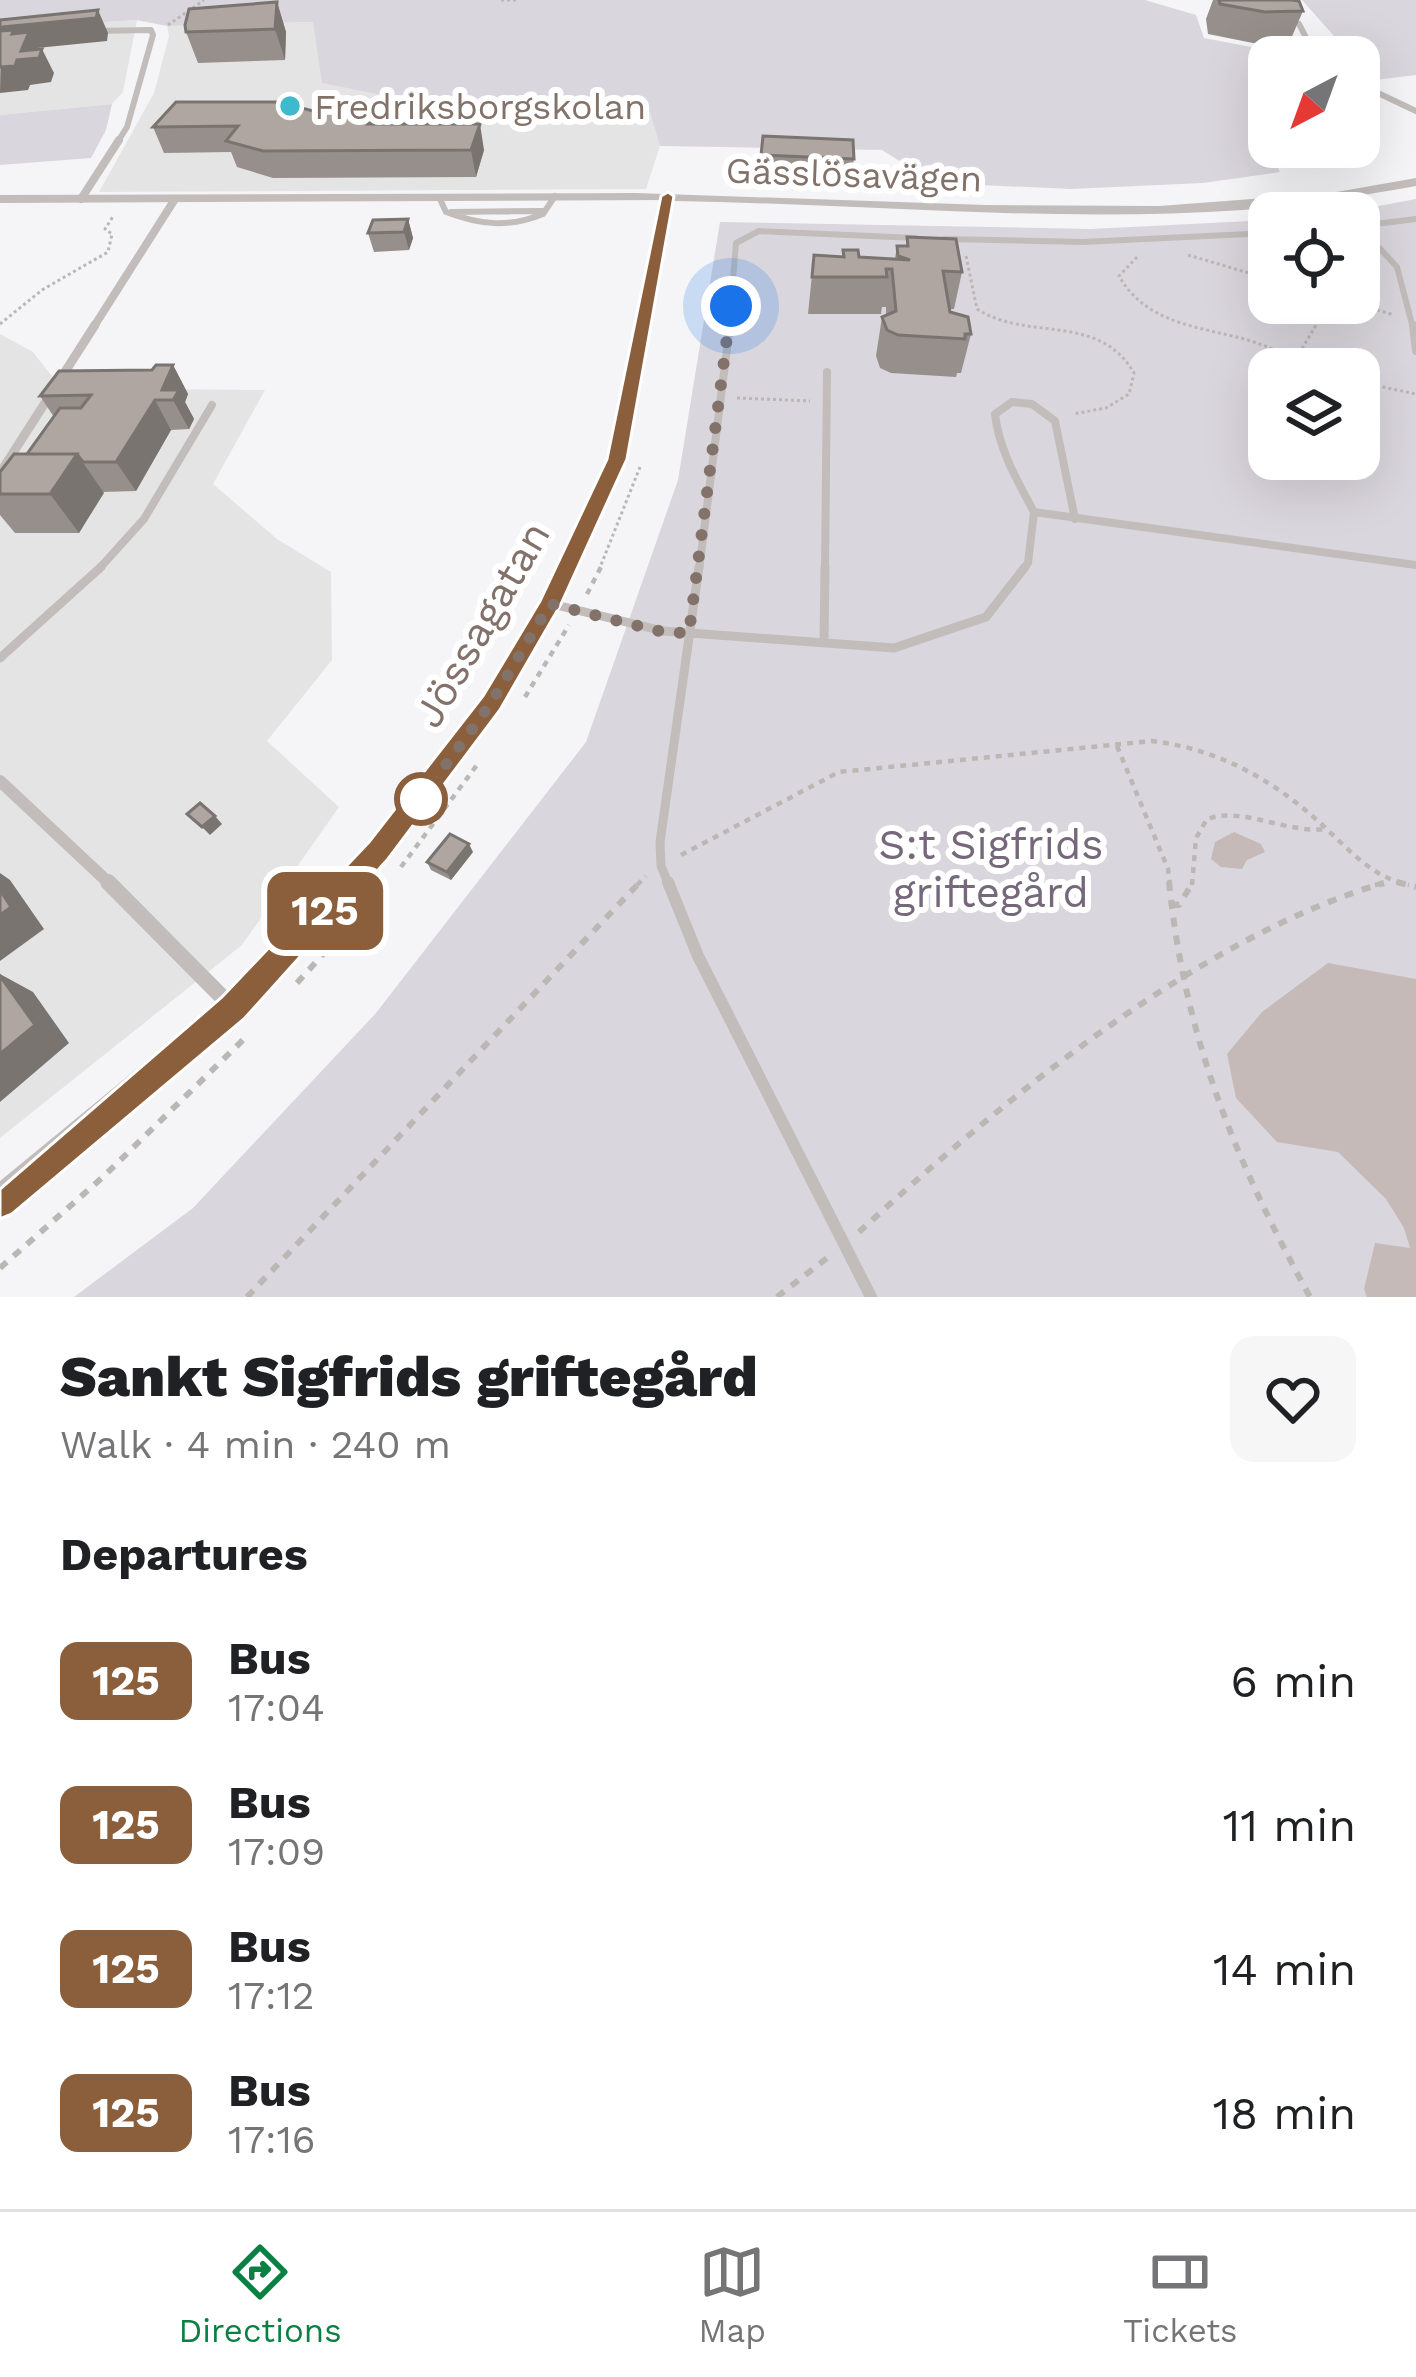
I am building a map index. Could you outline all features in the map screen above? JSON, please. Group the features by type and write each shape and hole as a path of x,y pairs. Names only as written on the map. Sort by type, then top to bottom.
{"street":[{"path":"1299,24 1305,36"},
{"path":"80,32 151,30 151,48 127,128 81,199"},
{"path":"1380,94 1416,111"},
{"name":"Gässlösavägen","path":"1350,192 1416,182"},
{"name":"Gässlösavägen","path":"0,199 668,196 1074,211 1248,201"},
{"name":"Jössagatan","path":"0,1201 233,1008 357,875 444,770 491,703 550,604 617,459 668,196"},
{"path":"0,472 175,200"},
{"path":"0,781 162,933 233,1008"}],"lane":[{"path":"440,197 446,212 474,224 504,226 529,221 546,211 555,196"},
{"path":"446,212 546,211"},
{"path":"1416,219 1359,226 1398,262 1408,285 1416,351"},
{"path":"871,1297 698,956 661,866 660,842 737,268 736,243 742,236 775,231 1083,242 1248,234"},
{"path":"824,643 827,372"},
{"path":"550,604 663,632 894,648 986,617 1028,563 1034,512 1007,462 995,414 1012,402 1032,404 1050,415 1059,437 1075,519"},
{"path":"0,658 81,588 144,519 212,405"},
{"path":"1034,512 1416,565"}],"path":[{"path":"151,30 184,18 205,0"},
{"path":"501,0 515,0"},
{"path":"0,324 42,290 108,252 112,234 105,229 122,206"},
{"path":"955,239 968,260 972,304 979,311 1005,322 1089,334 1113,346 1130,368 1134,391 1125,403 1101,412 1050,415"},
{"path":"1145,253 1119,276 1128,298 1156,315 1261,348"},
{"path":"1186,255 1248,273"},
{"path":"1380,311 1411,320"},
{"path":"1380,386 1416,394"},
{"path":"719,397 827,401"},
{"path":"247,1297 644,877 839,772 1116,744 1180,743 1227,756 1326,830 1384,883"},
{"path":"1116,744 1168,869 1171,915 1195,1038 1260,1206 1310,1297"},
{"path":"1170,904 1179,905 1193,890 1198,832 1212,815 1228,813 1286,832 1326,830"},
{"path":"777,1297 1039,1080 1182,980 1303,909 1384,883 1416,887"}],"shaded area":[{"path":"137,20 123,92 112,104 0,115 0,29"},
{"name":"Fredriksborgskolan","path":"313,22 473,113 651,112 660,146 646,189 99,192 154,93 169,36 167,26"},
{"path":"0,334 33,352 61,388 265,390 213,484 277,539 331,572 332,660 267,741 339,807 242,945 0,1138"},
{"path":"1234,832 1261,844 1265,852 1247,860 1242,869 1221,867 1211,859 1215,842"},
{"path":"1328,963 1416,979 1416,1297 1367,1297 1364,1289 1375,1243 1410,1248 1386,1199 1338,1152 1277,1142 1236,1098 1227,1054 1262,1012"}],"green space":[{"path":"0,0 1145,0 1196,15 1204,38 1248,46 1248,168 1278,168 1280,172 1203,183 1071,189 935,183 882,150 660,146 650,112 473,113 322,83 313,22 167,26 136,20 0,29"},
{"path":"1302,0 1416,0 1416,75 1380,79 1380,36 1334,36"},
{"path":"112,104 106,130 91,158 0,165 0,115"},
{"name":"S:t Sigfrids griftegård","path":"1416,199 1416,1297 74,1297 193,1208 376,1013 586,742 678,480 720,222 1091,229 1248,221 1248,324 1380,324 1380,206"}],"building":[{"path":"1219,0 1292,0 1299,1 1303,11 1265,12 1220,4"},
{"path":"277,2 275,29 186,32 189,9"},
{"path":"98,10 96,18 3,27 1,31 14,30 12,34 29,32 21,51 42,49 39,58 0,67 0,20"},
{"path":"176,102 279,102 313,111 376,111 368,124 480,124 471,150 263,151 226,141 238,126 153,127"},
{"path":"763,136 853,140 854,159 761,155"},
{"path":"408,219 404,232 368,233 373,220"},
{"path":"907,237 956,239 962,272 943,271 950,312 968,317 971,334 965,334 965,339 898,335 887,330 882,317 896,311 892,269 886,269 887,277 812,277 814,255 844,257 843,250 858,250 859,257 910,260 898,256 897,246 908,246"},
{"path":"156,365 173,365 162,390 179,390 173,400 155,400 116,462 83,462 77,454 27,454 60,408 81,408 91,395 40,396 59,371 152,370"},
{"path":"14,454 77,454 50,494 0,494 0,472"},
{"path":"200,803 215,816 202,827 187,814"},
{"path":"450,834 469,844 447,872 427,862"},
{"path":"0,890 11,907 0,915"},
{"path":"0,976 35,1025 0,1054"}],"bus line":[{"name":"125","path":"0,1201 233,1008 379,850 491,703 550,604 617,459 668,196"}],"place":[{"name":"Fredriksborgskolan","path":"290,106"}],"route":[{"path":"421,799 491,703 550,604 663,632 689,633 731,306"}]}
